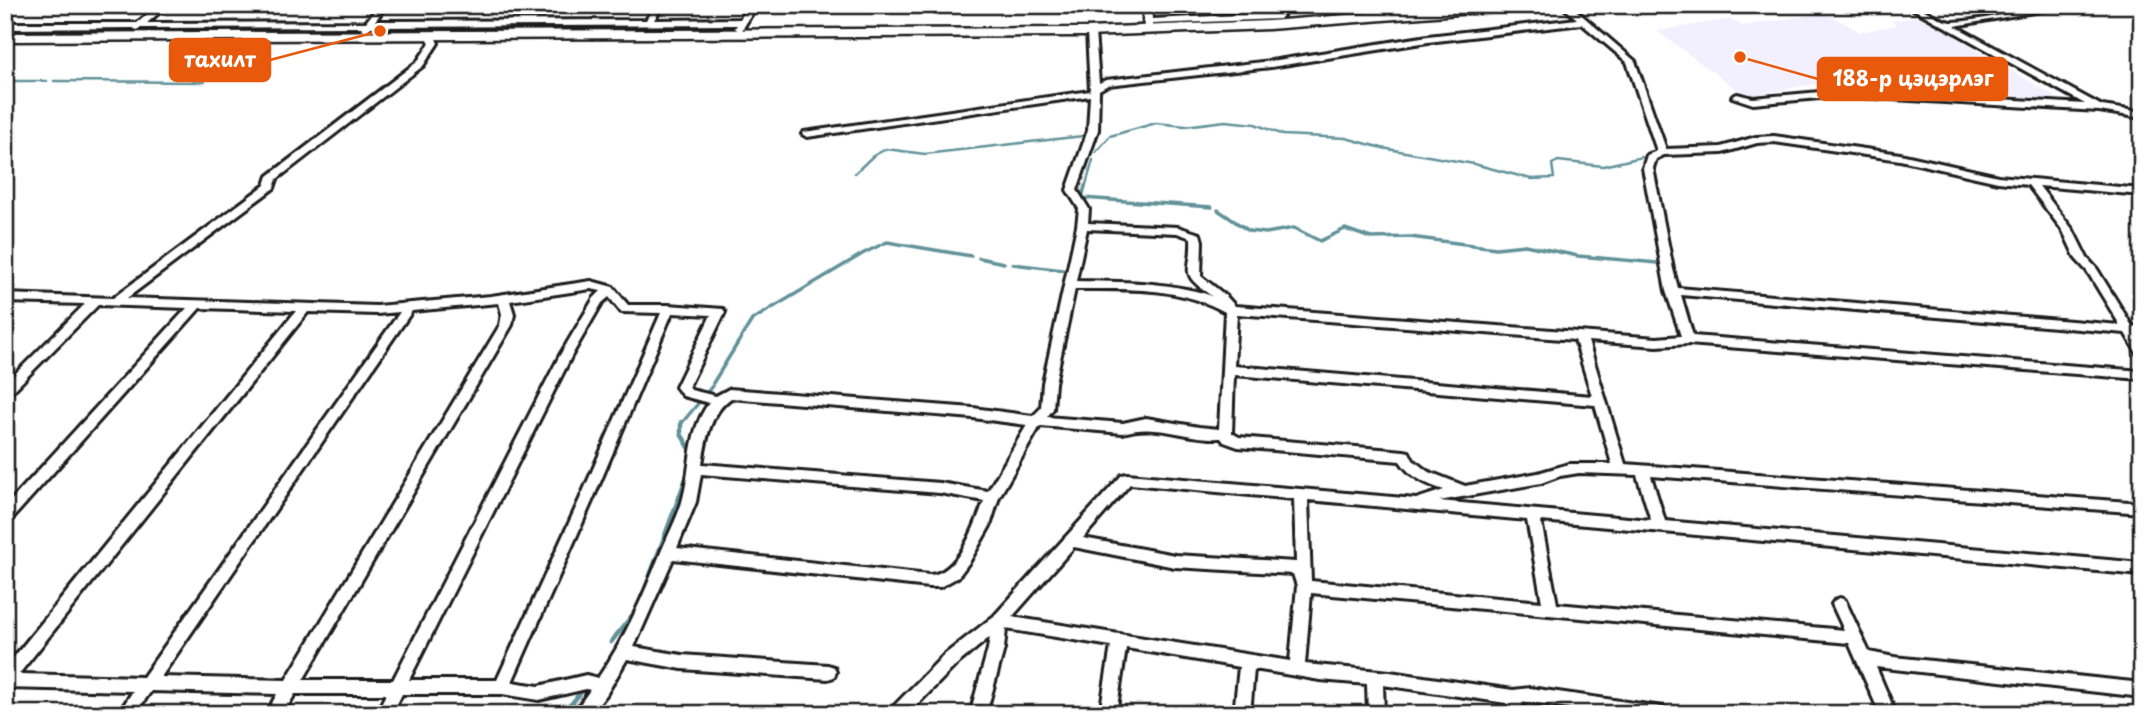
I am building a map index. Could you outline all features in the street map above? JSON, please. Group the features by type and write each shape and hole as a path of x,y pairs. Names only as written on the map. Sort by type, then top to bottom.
{"main road":[{"path":"10,37 365,31 430,35 1091,32 1148,26 1400,16 1523,5"}],"street":[{"path":"137,27 164,5"},
{"path":"365,31 383,5"},
{"path":"649,22 659,5"},
{"path":"734,34 752,5"},
{"path":"1147,5 1148,26"},
{"path":"1277,5 1280,20"},
{"path":"1400,16 1401,12 1471,5"},
{"path":"1565,5 1631,61 1662,152"},
{"path":"1910,5 2099,108"},
{"path":"1947,25 2068,5"},
{"path":"807,134 1095,90 1106,83 1297,61 1428,39 1585,21"},
{"path":"5,26 365,31 649,22 743,22"},
{"path":"10,37 33,26"},
{"path":"668,553 940,581 953,573 983,526 992,497 1036,421 1047,409 1049,383 1071,285 1084,209 1072,190 1094,121 1091,32"},
{"path":"117,300 270,186 272,178 420,64 434,43 430,35"},
{"path":"1737,97 1753,101 1842,93 2099,108 2142,115"},
{"path":"1688,340 1672,291 1648,168 1651,157 1662,152 1713,151 1756,140 1774,139 1900,157 1998,179 2142,192"},
{"path":"2032,183 2068,230 2082,259 2136,330 2142,352"},
{"path":"1082,226 1178,230 1193,233 1198,240 1196,280 1221,295 1231,310 1224,433 1229,439 1238,442 1404,456 1408,465 1420,474 1466,491"},
{"path":"5,298 377,310 503,298 591,285 609,290 625,309 719,312 682,387 687,393 718,401"},
{"path":"1071,285 1125,286 1188,293 1217,300 1231,310 1657,342 1688,340 2142,375"},
{"path":"384,714 566,355 576,342 581,328 609,290"},
{"path":"1672,291 2136,330"},
{"path":"274,714 506,325 508,314 503,298"},
{"path":"5,392 96,300"},
{"path":"5,517 197,304"},
{"path":"126,714 410,307"},
{"path":"5,681 304,309"},
{"path":"502,687 579,518 668,309"},
{"path":"1580,335 1620,468"},
{"path":"1227,370 1600,401"},
{"path":"581,714 625,652 691,497 697,444 723,396 737,393 973,412 1036,421 1122,428 1136,421 1202,433 1224,433"},
{"path":"695,468 940,488 992,497"},
{"path":"1417,504 1437,496 1541,478 1553,471 1569,468 1620,468 2142,508"},
{"path":"1642,470 1660,526"},
{"path":"897,714 950,660 999,621 1127,479 2142,569"},
{"path":"1297,669 1304,586 1301,496"},
{"path":"1533,516 1551,609"},
{"path":"1070,541 1175,561 1298,568 1304,586"},
{"path":"1304,586 1418,599 1853,637"},
{"path":"1840,604 1861,658 1888,714"},
{"path":"999,621 1297,669 1513,697 1530,695 1662,714"},
{"path":"978,714 996,649 999,621"},
{"path":"1108,714 1119,640"},
{"path":"625,652 682,662 828,672"},
{"path":"1861,658 2142,690"},
{"path":"1242,714 1247,661"},
{"path":"1376,679 1376,714"},
{"path":"5,681 290,687 502,687 539,693 586,682 595,684 600,690"},
{"path":"1513,697 1516,714"}],"shaded area":[{"path":"1826,13 1860,32 1897,25 1892,21 1921,16 2067,104 1839,90 1827,82 1746,96 1657,31 1732,19 1742,26"}],"waterway":[{"path":"5,81 47,81"},
{"path":"54,81 205,82"},
{"path":"1096,152 1110,136 1156,123 1185,126 1225,121 1255,124 1283,135 1346,138 1382,148 1474,164 1531,179 1554,178 1552,164 1558,161 1603,166 1642,157"},
{"path":"855,173 873,156 886,149 925,154 1083,136"},
{"path":"1085,188 1093,160"},
{"path":"1085,186 1082,198 1212,207"},
{"path":"1218,210 1249,231 1266,233 1294,228 1320,241 1345,229 1371,238 1410,237 1496,248 1525,245 1578,256 1658,263"},
{"path":"713,383 752,320 864,253 887,242 971,256"},
{"path":"979,258 1004,263"},
{"path":"1013,264 1063,270"},
{"path":"705,395 712,386"},
{"path":"681,424 701,400"},
{"path":"681,424 681,434 692,452"},
{"path":"642,597 688,473"},
{"path":"611,642 638,608"},
{"path":"563,714 582,691"}],"place":[{"name":"тахилт","path":"380,31"},
{"name":"188-р цэцэрлэг","path":"1740,57"}]}
